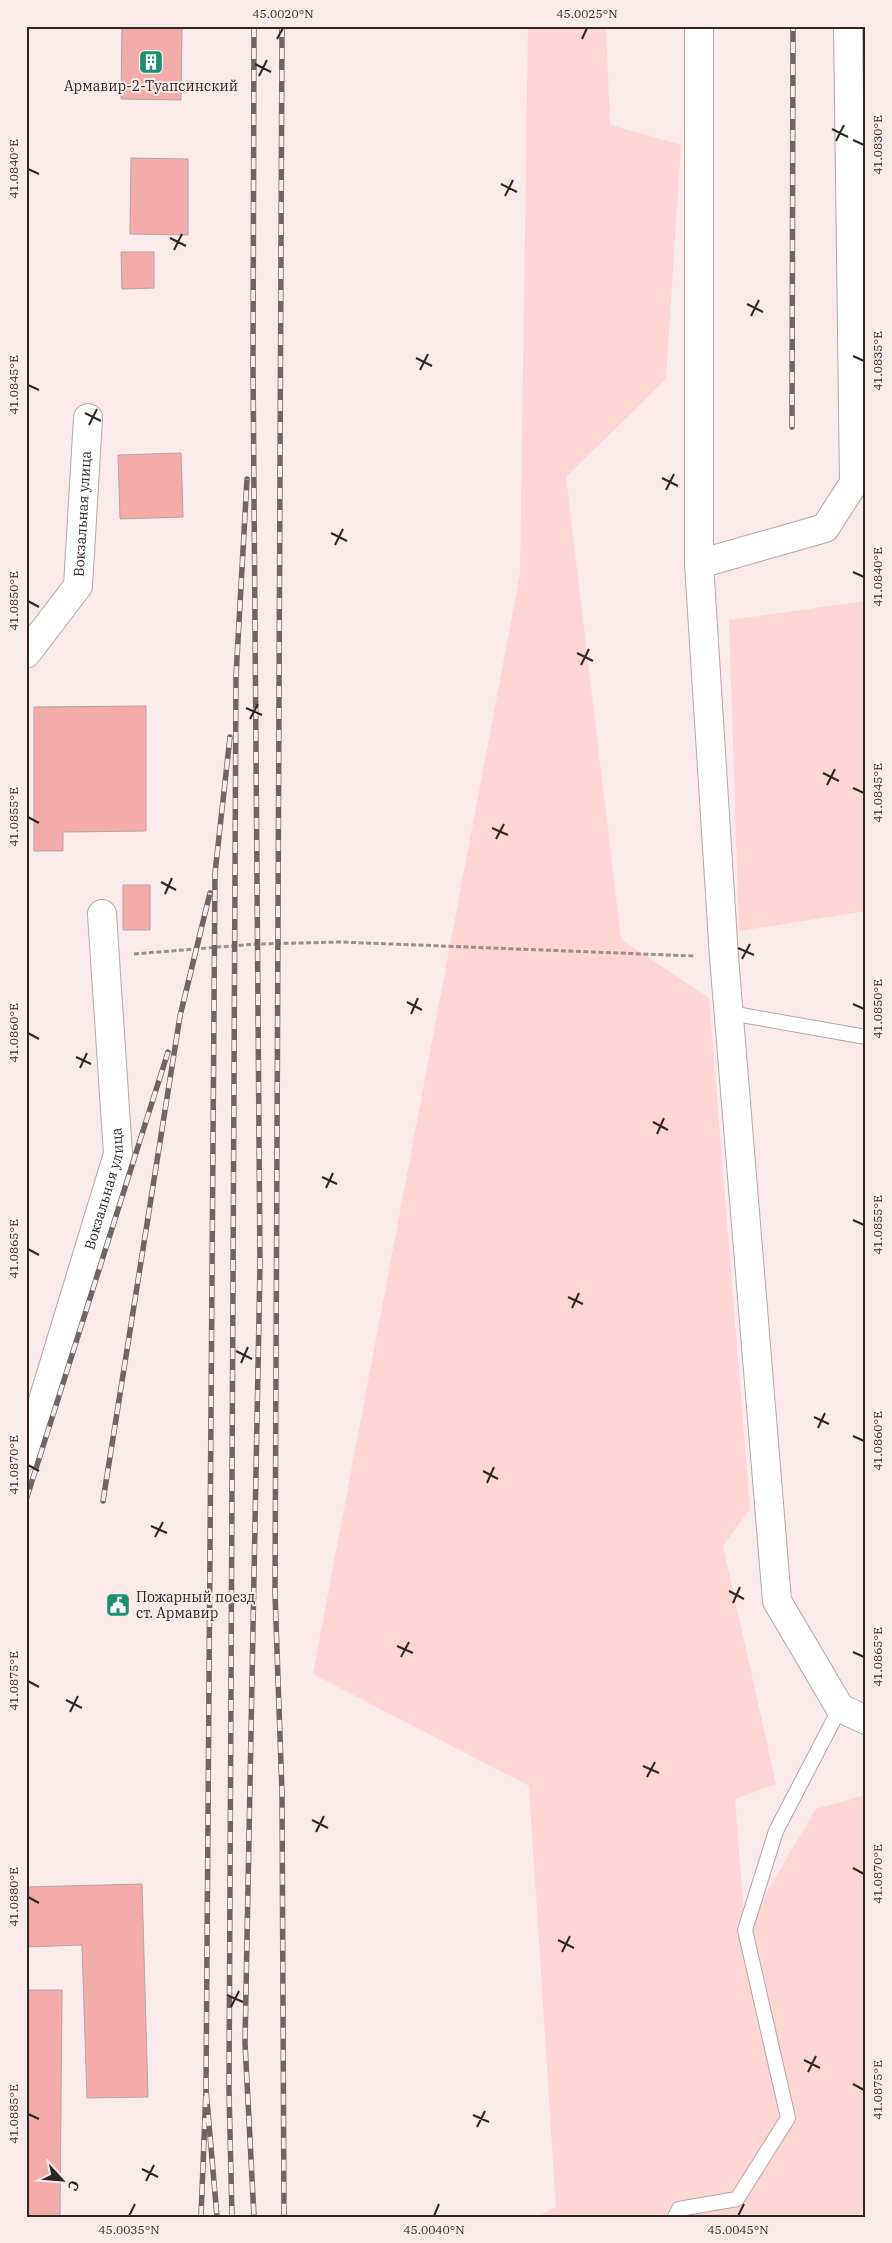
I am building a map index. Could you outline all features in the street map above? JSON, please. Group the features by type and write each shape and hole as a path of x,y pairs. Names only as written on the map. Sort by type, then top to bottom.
{"street":[{"path":"699,26 699,564 724,957 777,1601 840,1708 866,1720"},
{"path":"699,564 825,528 854,483 848,26"},
{"name":"Вокзальная улица","path":"26,654 78,586 88,418"},
{"name":"Вокзальная улица","path":"26,1456 118,1154 103,956 102,914"}],"lane":[{"path":"730,1013 866,1037"},
{"path":"675,2217 679,2209 737,2199 788,2118 745,1930 776,1830 840,1708"}],"path":[{"path":"103,956 256,944 341,942 403,946 724,957"}],"shaded area":[{"path":"528,26 606,26 610,125 681,145 666,379 566,477 621,939 709,998 750,1509 723,1546 776,1784 735,1799 745,1929 816,1809 866,1795 866,2217 535,2217 556,2207 529,1786 313,1674 520,574"},
{"path":"866,601 866,911 739,931 729,620"}],"building":[{"name":"Армавир-2-Туапсинский","path":"122,26 182,26 181,100 121,99"},
{"path":"131,158 188,159 188,235 130,234"},
{"path":"121,252 154,252 154,288 122,289"},
{"path":"181,453 183,517 120,519 118,455"},
{"path":"146,706 146,831 63,832 63,851 34,851 34,707"},
{"path":"123,885 150,885 150,930 123,930"},
{"path":"142,1884 148,2097 87,2098 82,1945 26,1947 26,1887"},
{"path":"26,1990 62,1990 60,2217 26,2217"}],"railway":[{"path":"254,26 253,366 260,1265 245,2043 254,2217"},
{"path":"282,26 275,1593 282,1793 284,2217"},
{"path":"792,427 793,26"},
{"path":"232,2217 229,2090 236,676 247,479"},
{"path":"206,2089 215,873 230,737"},
{"path":"103,1501 180,1016 210,893"},
{"path":"26,1500 168,1052"},
{"path":"201,2217 206,2089 217,2217"}],"place":[{"name":"Армавир-2-Туапсинский","path":"151,62"},
{"name":"Пожарный поезд ст. Армавир","path":"118,1605"}]}
